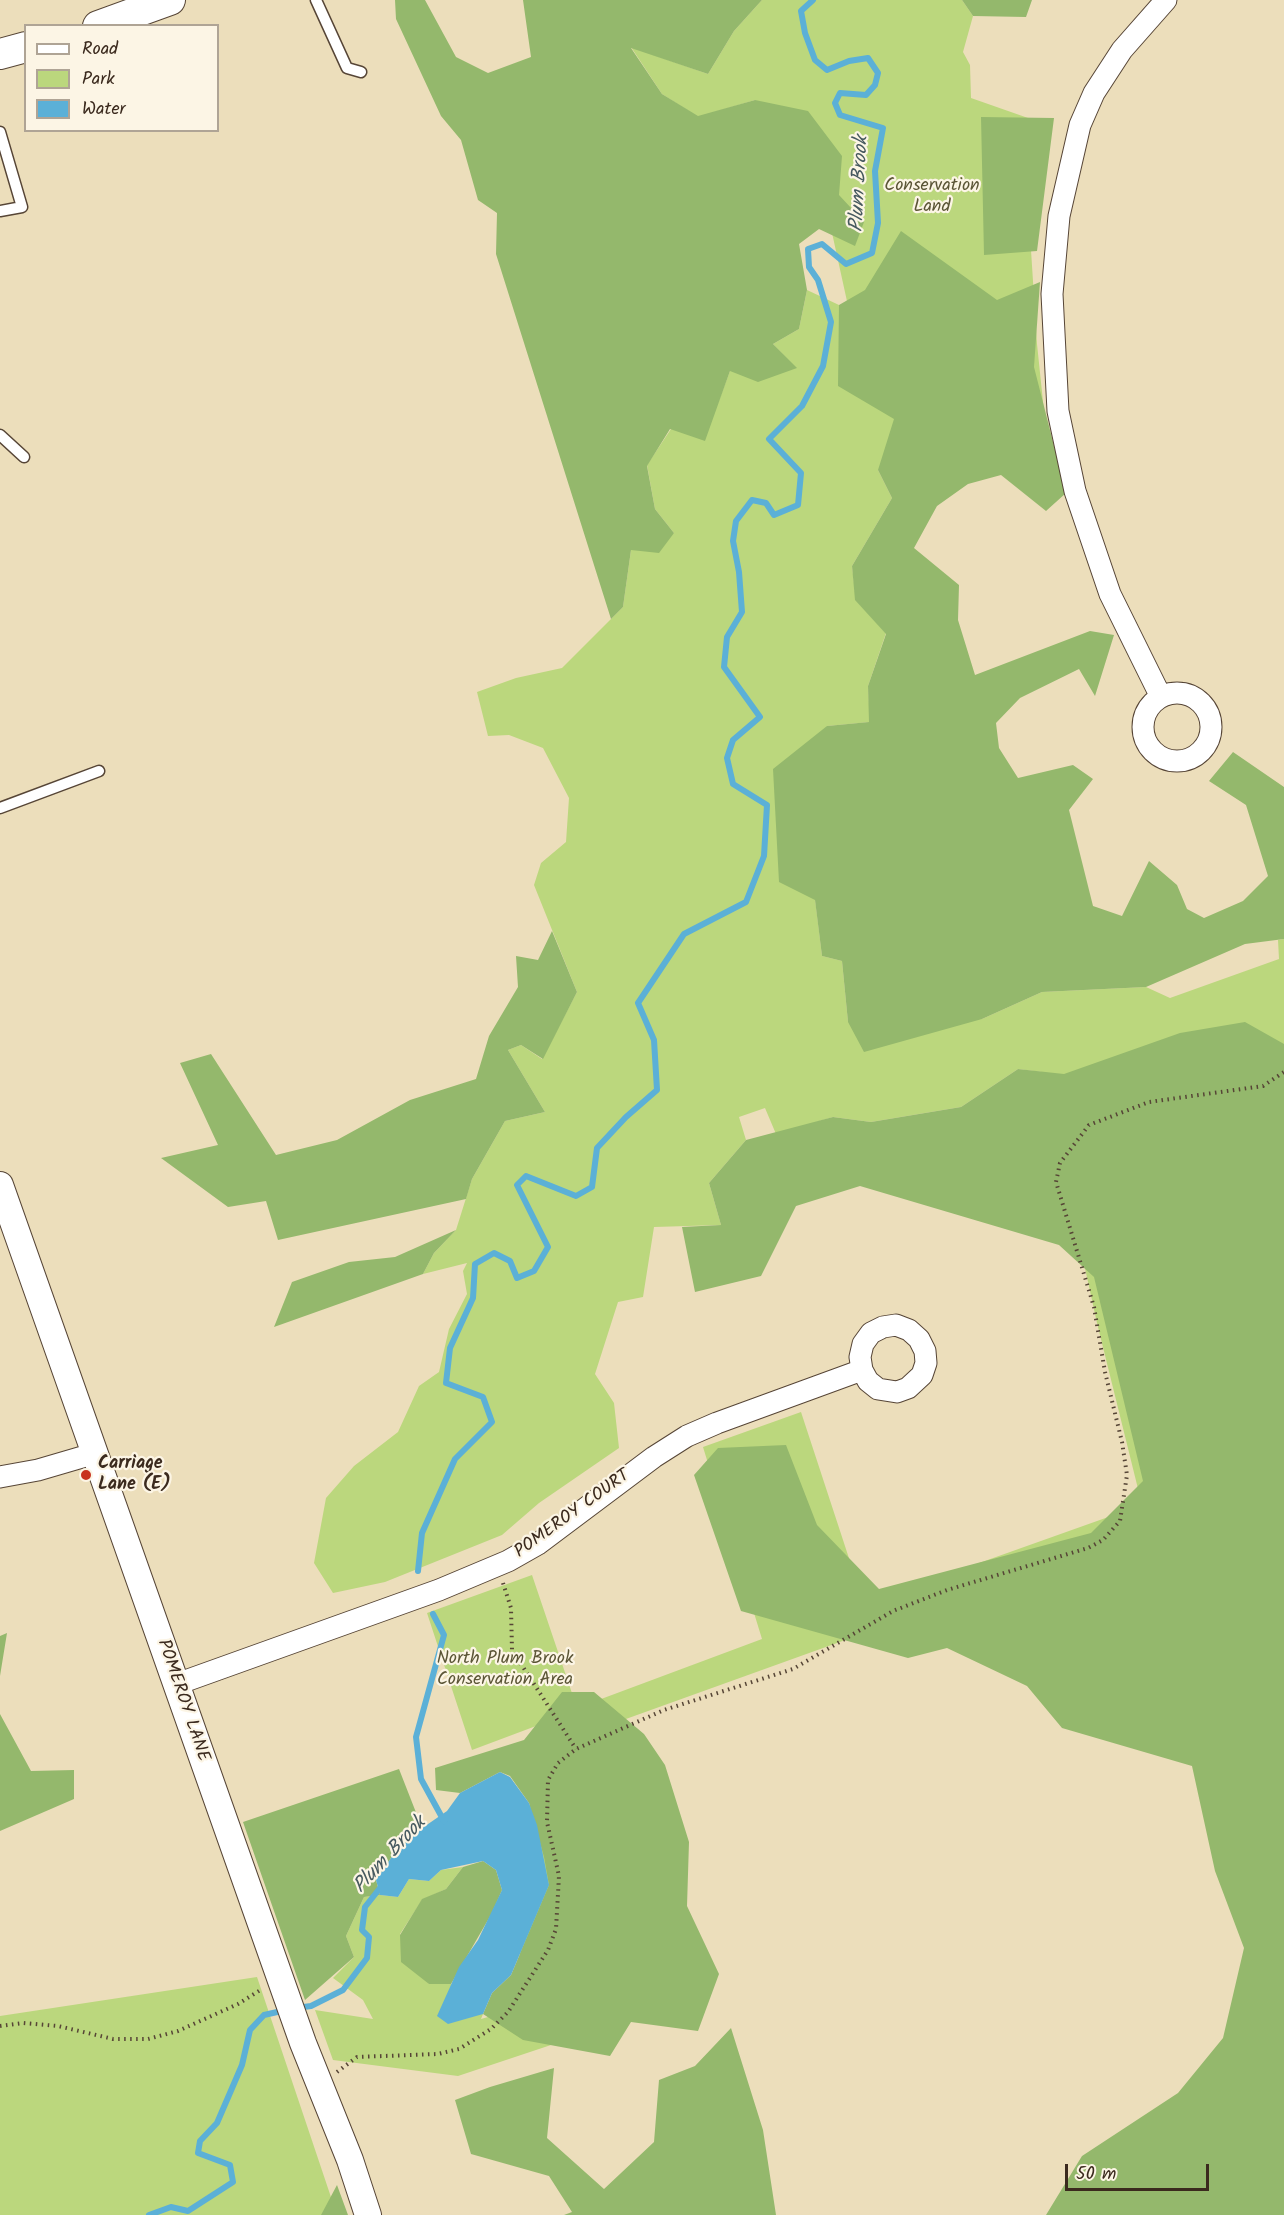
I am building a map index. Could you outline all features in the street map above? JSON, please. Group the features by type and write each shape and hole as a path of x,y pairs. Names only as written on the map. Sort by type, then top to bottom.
{"main road":[{"path":"115,17 170,0"}],"street":[{"path":"1161,697 1110,594 1075,491 1058,411 1052,294 1059,216 1080,124 1094,93 1122,50 1167,0"},
{"name":"POMEROY LANE","path":"0,1185 287,2000 350,2160 369,2215"},
{"name":"POMEROY COURT","path":"177,1684 439,1590 498,1566 538,1544 632,1473 687,1436 732,1417 862,1370"},
{"path":"0,1477 96,1453"}],"lane":[{"path":"316,0 347,68 361,72"},
{"path":"0,132 22,207 0,211"},
{"path":"0,435 24,457"},
{"path":"0,808 99,771"}],"path":[{"path":"322,2090 330,2077 357,2057 438,2054 459,2049 491,2028 508,2012 548,1950 556,1929 559,1876 547,1822 548,1780 558,1763 576,1749 664,1710 793,1669 893,1611 947,1590 1088,1548 1103,1540 1120,1521 1127,1475 1094,1307 1056,1182 1060,1163 1089,1125 1149,1102 1263,1086 1284,1072"},
{"path":"498,1566 511,1608 512,1650 576,1749"},
{"path":"0,2026 23,2023 58,2026 113,2039 148,2039 178,2031 238,2004 287,2000"}],"green space":[{"path":"395,0 425,0 456,57 488,73 531,57 523,0 762,0 734,31 708,74 631,48 662,94 698,116 755,100 808,111 842,156 839,195 864,222 855,246 819,229 799,244 807,290 799,329 773,344 797,368 758,382 730,371 705,441 670,429 647,466 655,509 674,533 659,553 631,550 623,607 611,619 496,254 497,213 478,200 461,140 441,116 396,19"},
{"path":"762,0 962,0 973,16 963,52 970,65 971,98 1048,125 1031,250 1037,344 1047,440 878,470 892,498 852,566 856,600 886,633 868,686 870,722 827,726 815,899 822,956 842,961 848,1022 982,1019 1042,992 1146,987 1170,998 1279,959 1278,940 1284,939 1284,1047 1173,1522 587,1733 565,2010 551,2045 458,2076 333,2060 315,2010 373,2019 363,2000 333,1978 354,1957 346,1936 364,1897 380,1895 398,1897 409,1879 429,1881 441,1870 463,1867 446,1889 422,1900 400,1934 429,1984 451,1984 483,2014 481,2019 516,2009 536,1726 472,1750 427,1613 532,1575 577,1708 762,1639 703,1447 801,1412 864,1604 1142,1505 1097,1323 1042,1072 1018,1069 961,1107 871,1122 833,1117 776,1134 765,1108 739,1117 746,1140 709,1183 721,1225 654,1227 643,1297 618,1302 595,1374 614,1403 619,1448 539,1503 502,1535 385,1582 333,1593 314,1563 326,1498 354,1466 398,1432 419,1386 439,1372 449,1329 467,1294 463,1271 467,1263 423,1274 434,1253 456,1230 472,1179 505,1121 545,1112 508,1050 521,1045 542,1059 577,992 534,885 541,863 566,842 569,798 543,748 509,735 488,736 477,692 516,678 562,668 623,607 631,550 674,533 655,509 647,465 671,429 718,403 730,371 796,368 773,344 799,329 807,290 839,305 839,386 859,356 827,210 755,100 698,117 662,94 631,47 708,74 734,31"},
{"path":"962,0 1032,0 1026,17 973,16"},
{"path":"981,117 1054,118 1037,251 984,255"},
{"path":"901,231 997,300 1040,282 1034,367 1066,493 1046,511 1001,475 968,484 937,506 914,548 959,585 958,620 975,675 1090,631 1114,635 1095,696 1079,669 1020,698 996,723 999,748 1018,778 1073,765 1093,779 1069,810 1093,906 1122,916 1149,861 1177,885 1187,909 1204,918 1243,901 1268,876 1246,805 1209,781 1233,752 1284,787 1284,939 1245,944 1146,987 1042,992 982,1019 864,1052 848,1022 842,961 822,956 815,900 779,882 773,769 827,726 869,722 868,686 886,634 855,600 852,566 892,498 878,470 894,419 838,386 839,305 865,290"},
{"path":"552,931 577,992 543,1059 521,1045 508,1050 545,1112 505,1121 472,1179 466,1199 278,1240 266,1201 228,1207 161,1158 218,1145 180,1063 211,1054 276,1155 337,1140 410,1100 476,1079 489,1036 518,987 516,956 538,960"},
{"path":"1245,1022 1284,1044 1284,2215 1046,2215 1082,2156 1178,2093 1223,2038 1244,1948 1215,1871 1192,1766 1062,1728 1027,1686 947,1648 908,1658 741,1611 694,1475 718,1448 786,1445 817,1525 879,1589 1091,1533 1143,1481 1094,1277 1059,1245 860,1186 796,1206 761,1276 695,1292 682,1227 721,1225 709,1183 746,1140 833,1117 871,1122 961,1107 1018,1069 1064,1074 1180,1033"},
{"path":"456,1230 434,1253 423,1274 274,1327 292,1282 349,1262 395,1257"},
{"path":"7,1633 0,1676 0,1636"},
{"path":"562,1692 594,1692 644,1734 665,1765 689,1842 687,1906 719,1974 698,2031 631,2022 610,2056 523,2040 483,2014 492,1993 511,1975 549,1885 544,1857 529,1803 510,1776 500,1772 460,1793 436,1790 435,1768 524,1740"},
{"path":"0,1714 31,1771 74,1770 74,1799 0,1831"},
{"path":"399,1769 417,1815 415,1833 391,1858 376,1880 380,1895 364,1897 346,1936 354,1957 305,2000 243,1822"},
{"path":"483,1861 496,1870 502,1890 492,1913 451,1984 429,1984 401,1962 400,1935 422,1899 446,1889 463,1867"},
{"path":"257,1977 337,2215 0,2215 0,2016"},
{"path":"731,2028 763,2130 776,2215 564,2215 572,2212 549,2176 471,2154 455,2100 554,2068 547,2138 604,2189 654,2142 659,2080 695,2066"},
{"path":"337,2185 348,2215 321,2215"}],"water":[{"path":"500,1772 510,1777 529,1803 537,1825 549,1885 511,1975 492,1993 483,2014 448,2024 437,2016 459,1967 478,1940 502,1890 496,1870 483,1861 441,1870 429,1881 409,1879 398,1897 380,1895 376,1880 391,1858 415,1833 447,1811 460,1793"}],"waterway":[{"name":"Plum Brook","path":"418,1571 422,1533 455,1459 492,1422 483,1397 446,1383 450,1348 473,1298 475,1264 494,1253 510,1261 517,1278 534,1271 548,1247 517,1185 526,1176 576,1196 592,1187 597,1148 626,1117 657,1090 654,1040 638,1003 684,934 746,902 764,856 767,805 733,784 727,758 733,740 760,717 724,667 727,637 742,612 739,572 733,541 736,521 752,500 766,503 774,515 798,505 801,473 769,439 802,406 823,366 831,322 818,280 809,267 808,249 822,244 846,264 872,253 878,223 875,171 883,128 840,115 835,103 840,93 866,95 875,85 878,73 868,58 849,61 827,70 815,60 805,33 801,11 813,0"},
{"name":"Plum Brook","path":"433,1614 444,1635 416,1737 421,1779 444,1821"},
{"name":"Plum Brook","path":"296,2008 311,2006 343,1990 367,1958 369,1937 362,1930 365,1907 384,1883"},
{"name":"Plum Brook","path":"149,2215 171,2207 188,2211 233,2182 230,2165 198,2153 200,2141 217,2123 242,2065 250,2030 264,2015 286,2010"}],"place":[{"name":"Carriage Lane (E)","path":"86,1475"}],"park label":[{"name":"Conservation Land","path":"932,198"},
{"name":"North Plum Brook Conservation Area","path":"505,1670"}]}
